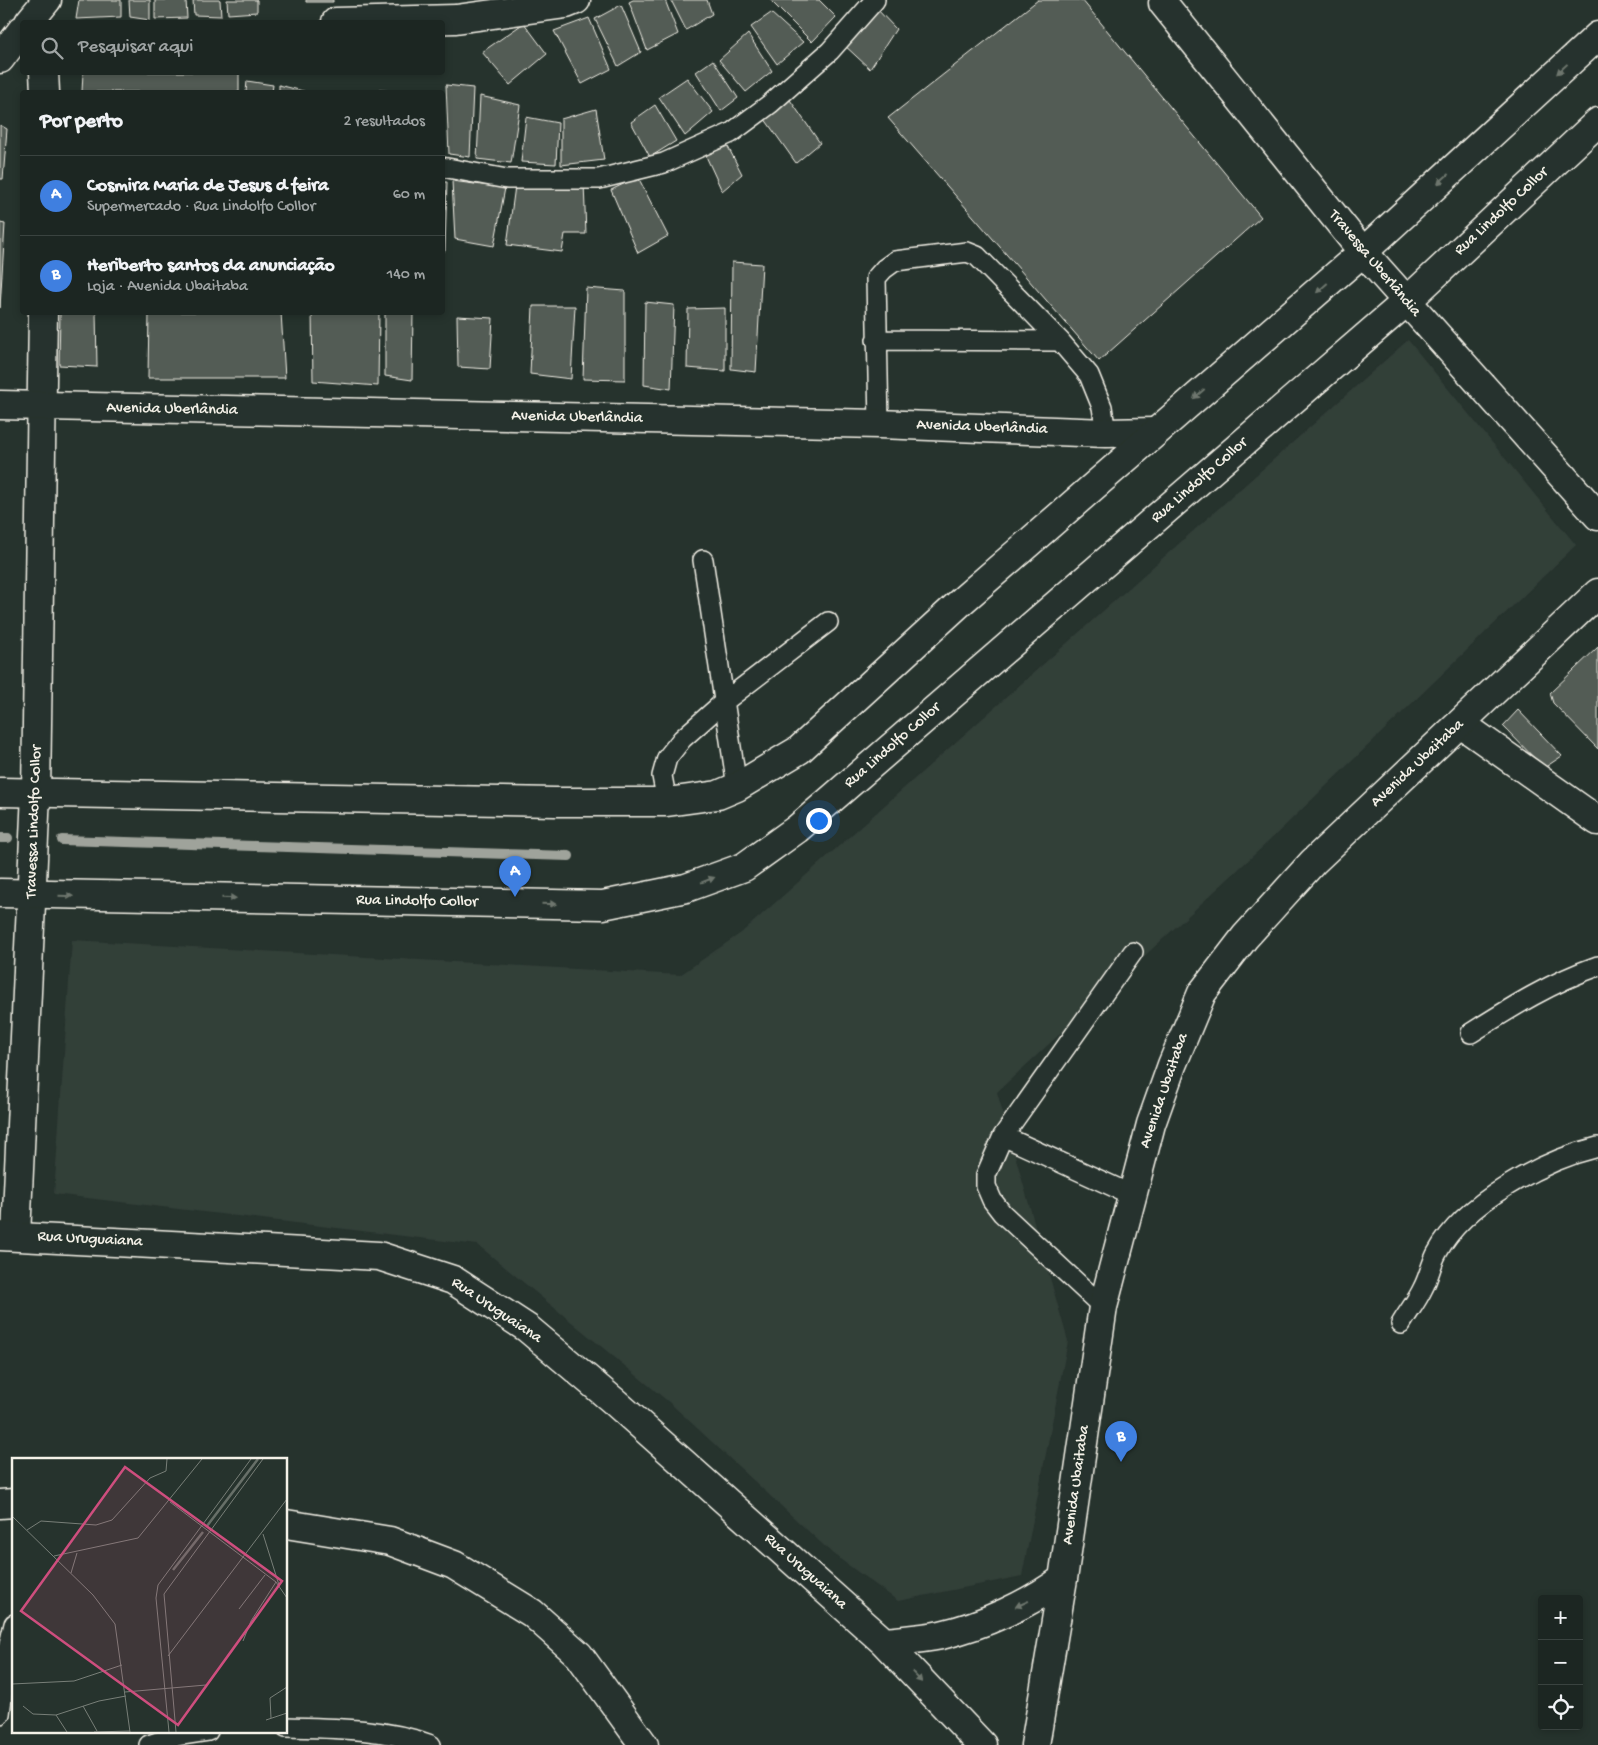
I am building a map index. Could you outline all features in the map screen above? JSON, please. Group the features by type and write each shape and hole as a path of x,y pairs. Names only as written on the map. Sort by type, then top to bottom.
{"street":[{"path":"31,20 47,0"},
{"path":"45,20 47,0"},
{"path":"416,20 456,19 566,4 576,0"},
{"name":"Travessa Uberlândia","path":"1163,1 1363,252 1598,516"},
{"path":"0,59 20,33"},
{"path":"0,792 545,802 667,802 718,795 737,787 799,750 962,600 1363,252 1598,36"},
{"path":"44,75 44,90"},
{"name":"Rua Lindolfo Collor","path":"0,893 603,905 686,888 744,867 804,823 1406,302 1598,122"},
{"name":"Travessa Lindolfo Collor","path":"8,1236 33,895 43,315"},
{"name":"Avenida Uberlândia","path":"0,405 879,424 1106,433 1154,432"},
{"name":"Avenida Ubaitaba","path":"1035,1745 1063,1579 1103,1307 1151,1124 1172,1065 1202,993 1245,937 1313,862 1598,593"},
{"path":"1461,724 1598,822"},
{"name":"Rua Uruguaiana","path":"8,1236 379,1256 453,1280 527,1328 602,1390 884,1642 982,1745"},
{"path":"288,1524 390,1541 454,1565 524,1608 555,1631 579,1655 644,1745"},
{"path":"884,1642 943,1634 980,1622 1042,1594 1063,1579"}],"lane":[{"path":"445,167 507,179 599,179 664,163 731,133 770,104 830,51 875,0"},
{"path":"879,424 876,278 884,268 895,261 967,252 976,256 1060,341 1089,375 1102,407 1106,433"},
{"path":"876,340 1060,341"},
{"path":"703,560 737,787"},
{"path":"667,802 662,776 667,758 682,739 725,701 828,622"},
{"path":"1103,1307 1002,1212 992,1200 986,1186 986,1175 1003,1136 1133,952"},
{"path":"1471,1033 1567,977 1598,966"},
{"path":"1003,1136 1132,1195"},
{"path":"1401,1324 1423,1288 1437,1252 1462,1219 1491,1195 1576,1152 1598,1147"},
{"path":"0,1714 8,1649 12,1632"},
{"path":"288,1727 340,1728 415,1739 431,1745"},
{"path":"149,1745 175,1736 201,1732"}],"shaded area":[{"path":"1408,340 1576,545 1268,842 997,1092 1068,1341 1022,1576 898,1601 833,1554 670,1403 478,1245 54,1194 72,940 680,975 741,933"}],"building":[{"path":"79,0 121,0 121,17 76,19"},
{"path":"129,0 150,0 150,20 130,17"},
{"path":"155,0 186,0 187,18 155,19"},
{"path":"193,0 220,0 221,16 194,15"},
{"path":"227,0 257,0 257,12 228,14"},
{"path":"306,0 333,0 333,2 306,2"},
{"path":"633,0 665,0 678,34 647,50 629,2"},
{"path":"671,0 707,0 712,14 686,30"},
{"path":"770,0 819,0 836,17 812,42"},
{"path":"1038,0 1082,0 1261,217 1099,361 888,118"},
{"path":"621,5 641,52 618,66 595,19"},
{"path":"874,6 896,29 870,69 842,43"},
{"path":"771,13 803,42 777,64 751,27"},
{"path":"589,18 611,69 582,84 554,31"},
{"path":"524,23 547,54 510,85 482,52"},
{"path":"748,34 772,71 746,92 719,60"},
{"path":"713,60 738,98 721,111 696,72"},
{"path":"83,75 239,75 239,90 82,90"},
{"path":"687,78 713,112 685,136 659,97"},
{"path":"247,81 273,85 272,90 246,90"},
{"path":"279,85 299,90 279,90"},
{"path":"446,85 473,88 470,157 449,154"},
{"path":"480,96 520,105 511,163 477,159"},
{"path":"788,97 820,143 796,163 762,115"},
{"path":"655,105 676,141 650,157 631,122"},
{"path":"596,109 604,160 561,165 561,119"},
{"path":"526,117 558,123 556,164 521,162"},
{"path":"0,125 7,129 3,179 0,179"},
{"path":"725,141 742,174 722,191 705,154"},
{"path":"638,177 668,236 638,253 611,190"},
{"path":"452,181 505,188 494,246 455,239"},
{"path":"445,182 447,182 445,251"},
{"path":"584,183 586,234 565,234 562,252 507,245 515,186"},
{"path":"0,223 5,224 0,308"},
{"path":"732,262 762,264 756,372 731,369"},
{"path":"586,288 625,291 625,380 583,379"},
{"path":"645,302 674,305 671,389 644,385"},
{"path":"533,306 575,306 571,379 530,374"},
{"path":"725,308 725,371 687,368 688,309"},
{"path":"60,315 96,315 97,367 59,365"},
{"path":"149,315 281,315 285,378 148,378"},
{"path":"312,315 379,315 378,386 313,381"},
{"path":"385,315 413,315 412,380 385,376"},
{"path":"457,316 493,318 490,369 458,367"},
{"path":"1598,647 1598,749 1553,703 1550,693"},
{"path":"1518,710 1562,756 1544,768 1503,726"}],"waterway":[{"path":"0,838 8,838"},
{"path":"62,840 569,856"}],"place":[{"name":"Cosmira Maria de Jesus d feira","path":"515,897"},
{"name":"Heriberto santos da anunciação","path":"1121,1462"}]}
